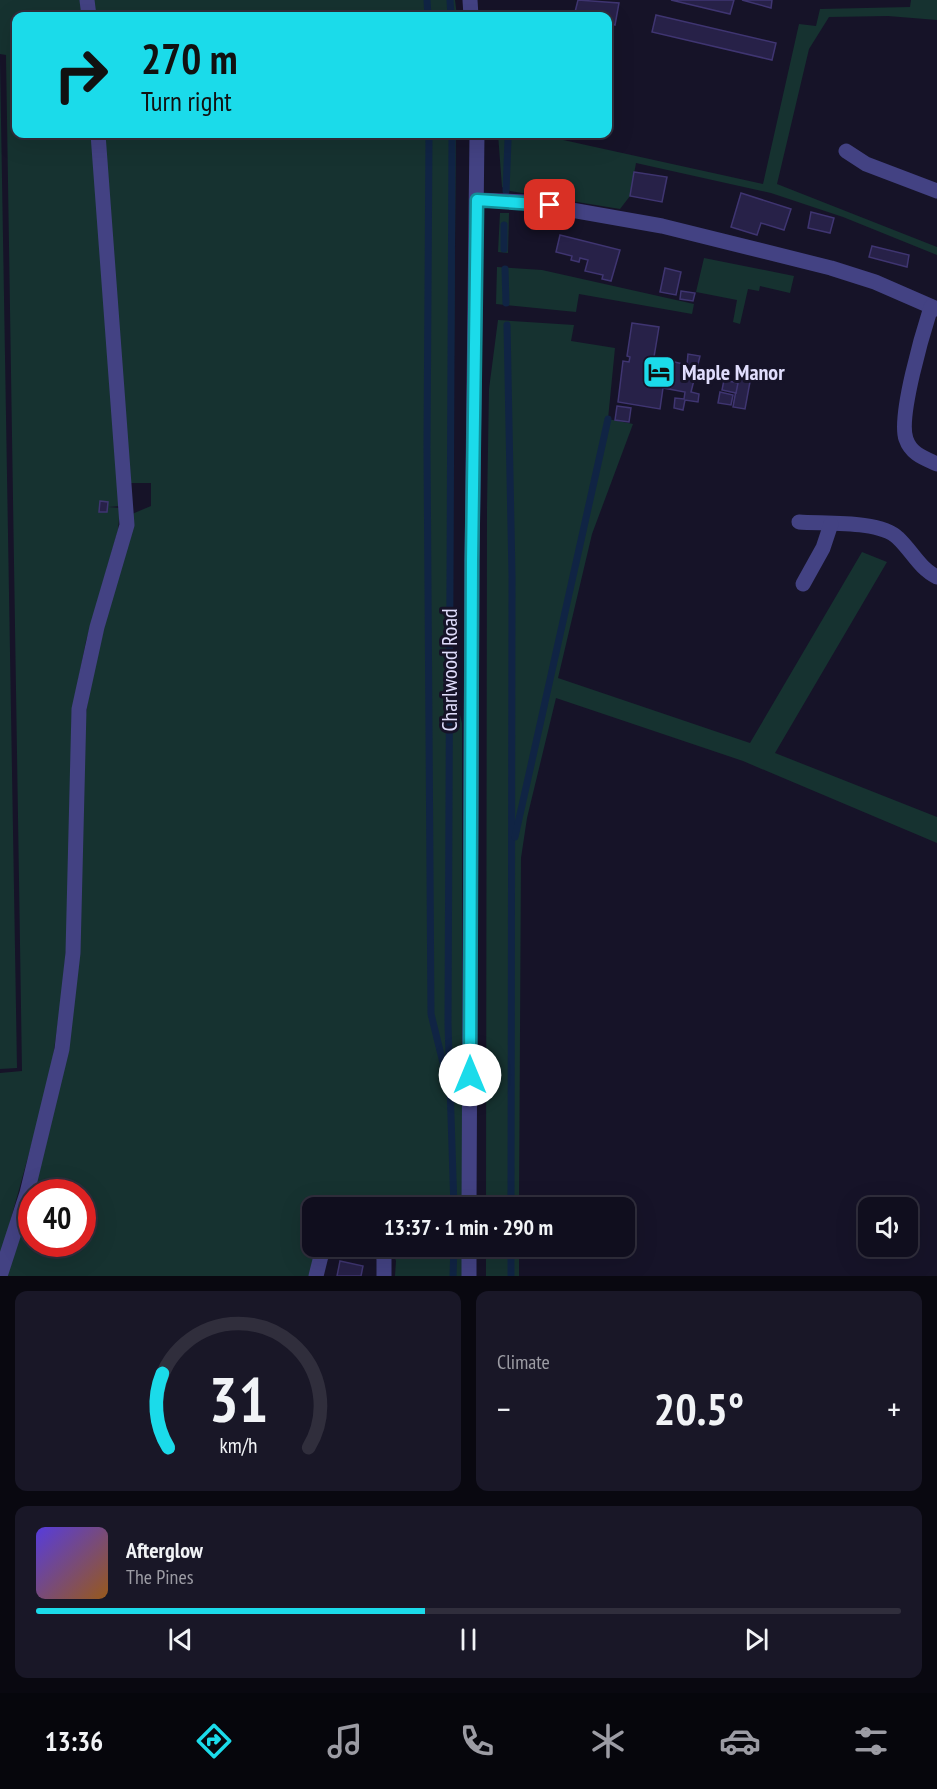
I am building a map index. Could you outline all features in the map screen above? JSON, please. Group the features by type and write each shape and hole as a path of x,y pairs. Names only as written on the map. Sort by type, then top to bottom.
{"street":[{"path":"0,1276 27,1193 62,1049 73,953 79,709 97,627 127,525 98,138"},
{"name":"Charlwood Road","path":"470,1197 471,573 477,138"},
{"path":"846,151 866,164 937,191"},
{"path":"477,200 526,202 662,226 831,268 875,282 934,308 907,408 905,433 916,454 937,464"},
{"path":"799,522 873,528 892,533 924,569 937,577"},
{"path":"803,584 823,548 831,524"},
{"path":"316,1276 321,1257"},
{"path":"384,1257 384,1276"},
{"path":"469,1257 469,1276"}],"green space":[{"path":"0,0 82,0 84,12 12,12 12,138 92,138 120,506 108,507 120,508 118,530 86,641 72,711 67,939 50,1078 22,1179 18,1179 18,1193 0,1258 0,1073 22,1071 6,55 0,54"},
{"path":"93,0 455,0 456,12 94,12"},
{"path":"911,0 937,0 937,20 888,16 829,17 809,49 777,184 937,247 937,255 843,217 771,193 636,163 630,196 620,209 510,191 502,187 498,138 554,138 763,184 799,24 816,26 820,9 910,7"},
{"path":"0,60 17,1068 0,1069"},
{"path":"102,138 456,138 451,708 460,715 462,723 462,1197 302,1197 302,1257 319,1257 312,1276 7,1276 18,1242 18,1257 96,1257 96,1179 37,1179 55,1107 82,740 91,681 132,514 151,506 151,483 130,483"},
{"path":"500,213 509,213 508,253 498,252"},
{"path":"704,258 794,276 790,293 760,286 759,291 748,289 740,324 733,322 737,300 696,292"},
{"path":"497,267 542,270 694,304 692,314 579,294 576,312 496,304"},
{"path":"498,320 574,325 571,341 615,348 608,419 633,424 592,534 558,678 750,743 862,552 887,562 775,753 937,817 937,843 743,761 556,698 527,818 521,858 519,1197 486,1197 489,389"},
{"path":"395,1257 462,1257 462,1276 395,1276"},
{"path":"486,1257 519,1257 519,1276 486,1276"}],"building":[{"path":"578,0 619,3 615,25 612,24 612,12 575,12"},
{"path":"671,0 734,0 730,14"},
{"path":"742,0 772,0 771,8"},
{"path":"656,15 776,43 772,60 652,32"},
{"path":"634,172 667,177 662,202 630,196"},
{"path":"741,193 791,209 784,230 761,223 757,235 731,227"},
{"path":"811,212 834,218 830,233 808,228"},
{"path":"560,235 620,250 611,281 602,279 603,275 585,271 588,260 580,258 579,262 571,260 572,256 556,252"},
{"path":"872,246 909,255 907,267 869,257"},
{"path":"665,268 681,272 676,295 660,292"},
{"path":"681,291 695,293 693,301 680,299"},
{"name":"Maple Manor","path":"632,323 659,327 654,357 687,365 688,354 700,356 691,392 699,394 698,402 685,400 683,410 674,408 675,398 684,399 685,392 663,388 660,409 618,402 623,361 629,362 630,357 627,356"},
{"path":"740,368 752,371 745,409 733,407"},
{"path":"724,380 738,383 736,393 722,390"},
{"path":"720,392 733,395 731,405 718,403"},
{"path":"617,406 631,408 629,422 615,420"},
{"path":"100,501 108,502 107,512 99,512"},
{"path":"340,1261 363,1266 361,1276 337,1276"}],"waterway":[{"path":"427,0 428,12"},
{"path":"450,0 451,12"},
{"path":"429,138 427,447 431,1014 446,1075"},
{"path":"452,138 448,1024 454,1197"},
{"path":"506,191 508,140"},
{"path":"504,225 504,249"},
{"path":"505,269 506,303"},
{"path":"507,325 512,576 511,1197"},
{"path":"515,837 608,419"},
{"path":"453,1276 454,1257"},
{"path":"511,1257 511,1276"}],"place":[{"name":"Maple Manor","path":"659,372"}],"route":[{"path":"470,1075 472,561 477,200 550,205"}]}
